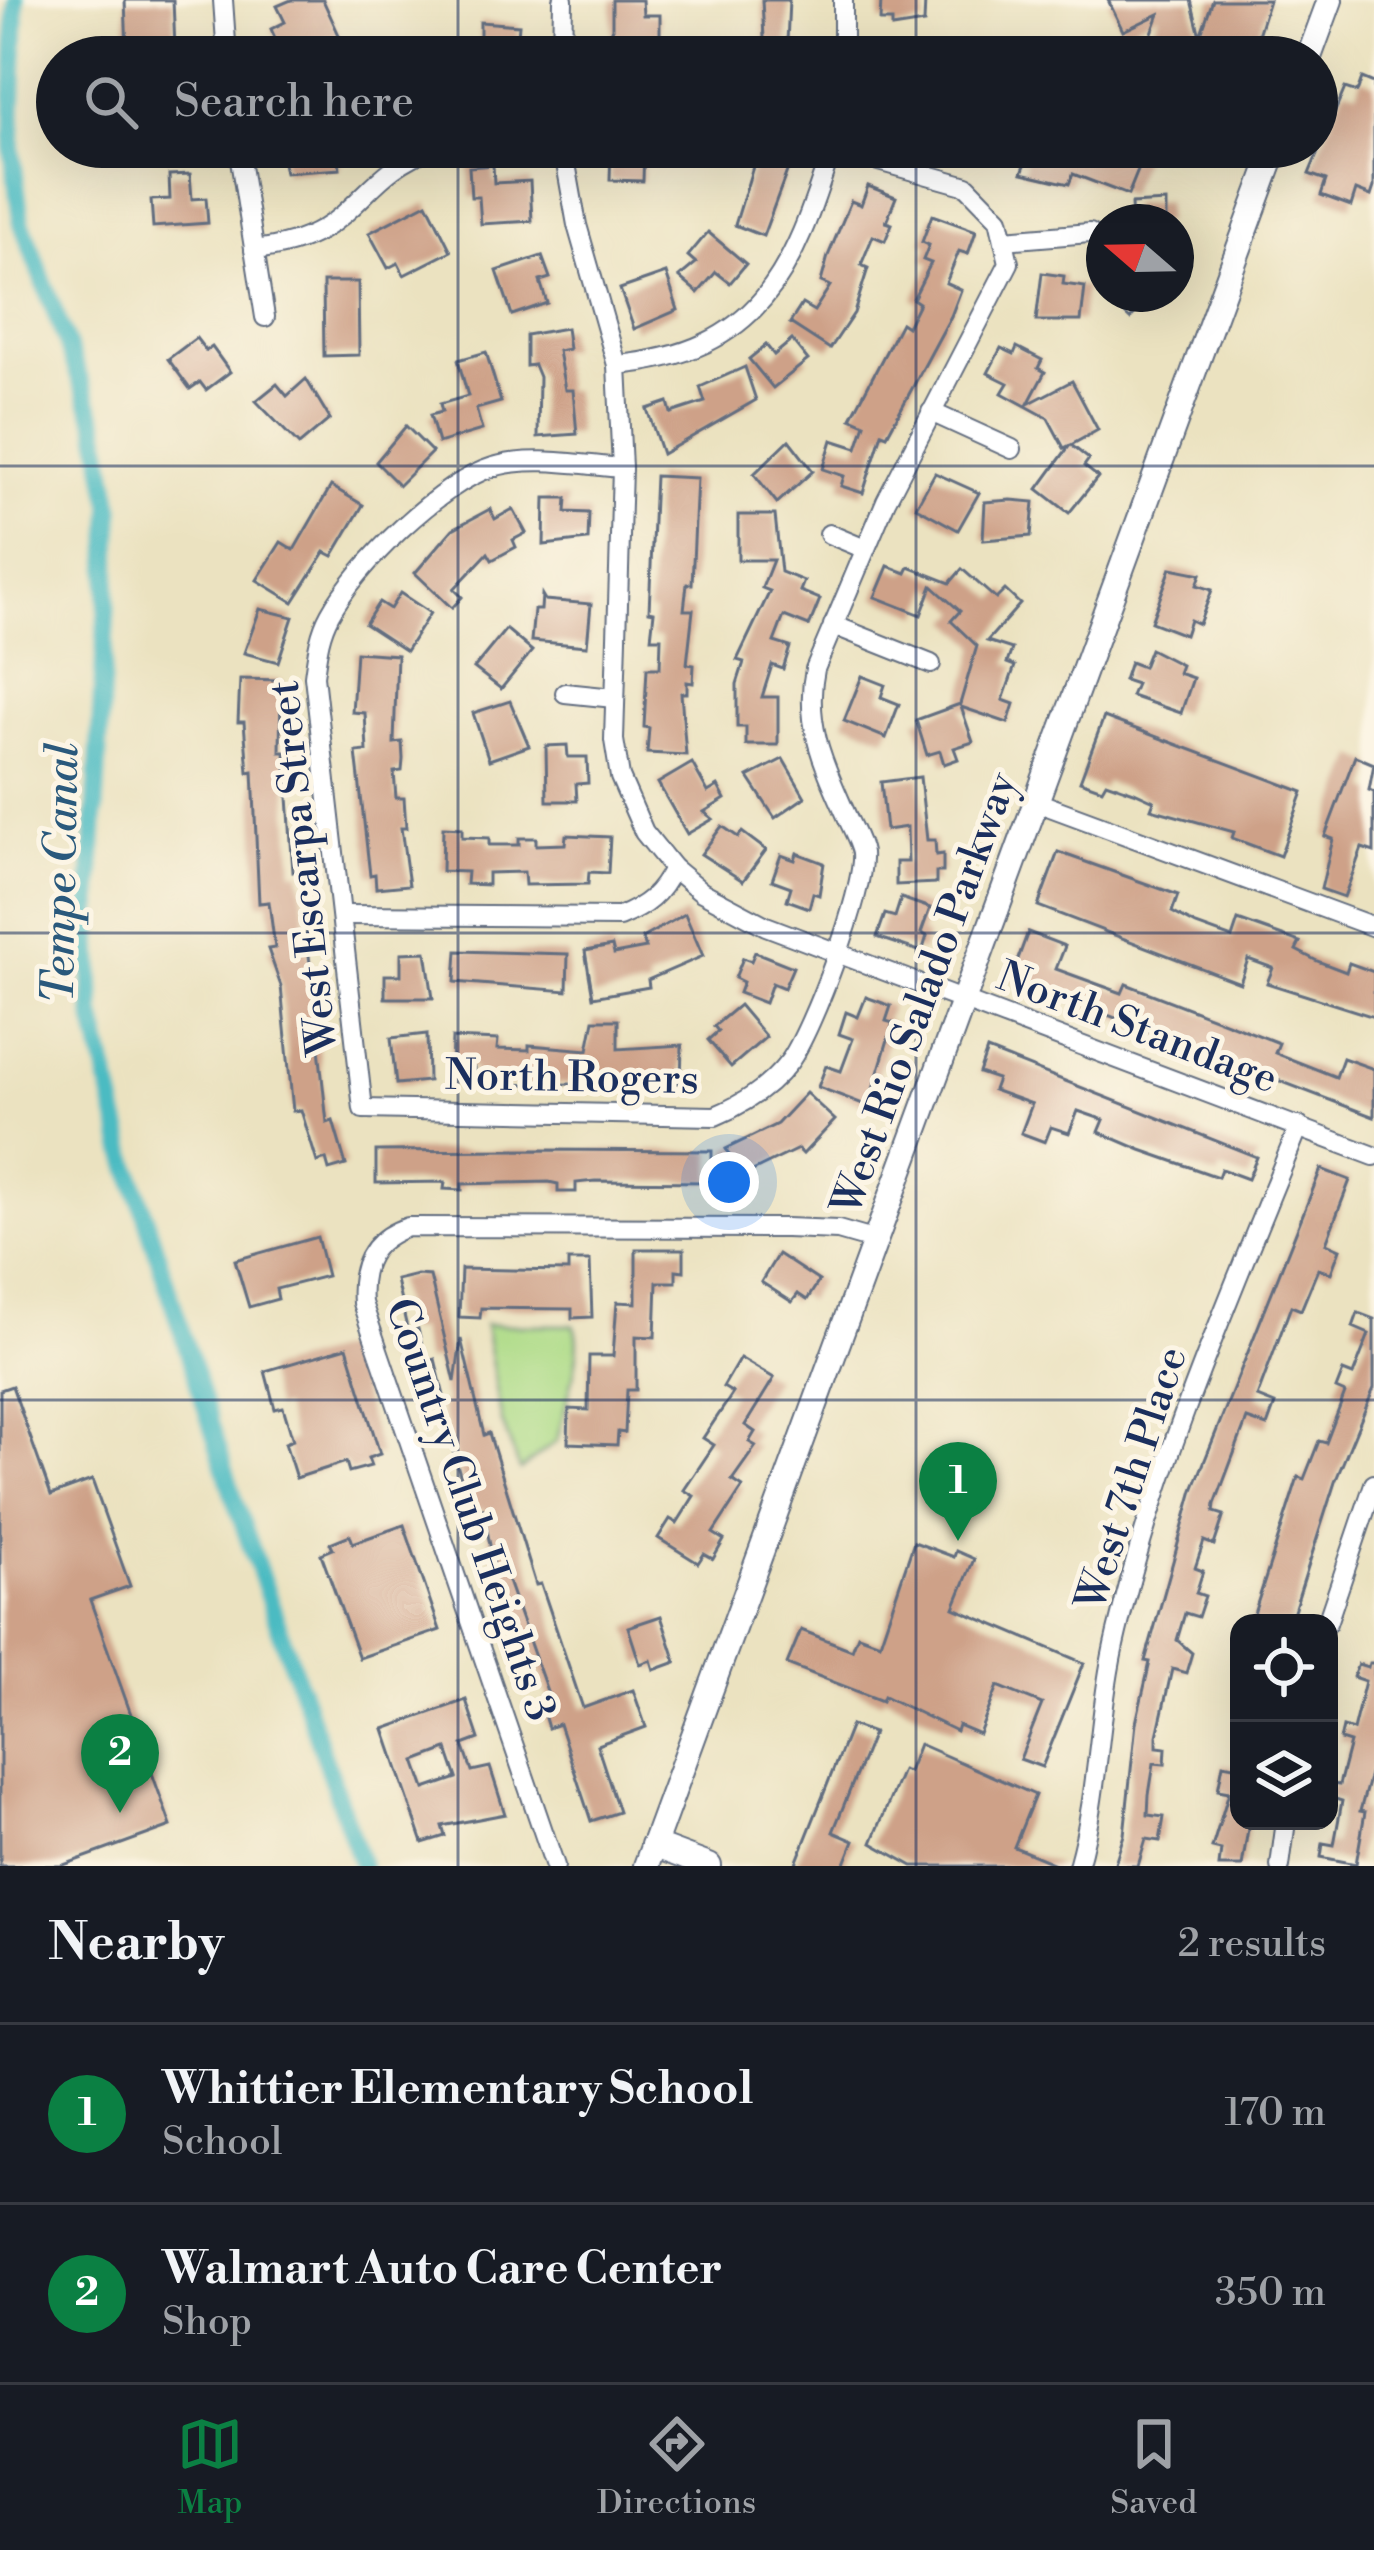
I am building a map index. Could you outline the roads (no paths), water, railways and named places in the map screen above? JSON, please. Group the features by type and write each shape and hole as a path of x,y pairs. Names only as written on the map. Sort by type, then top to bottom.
{"main road":[{"path":"1317,36 1330,0"},
{"name":"West Rio Salado Parkway","path":"650,1856 1268,168"},
{"path":"650,1856 709,1866"}],"street":[{"path":"223,0 226,36"},
{"path":"562,36 563,0"},
{"path":"843,0 843,36"},
{"path":"241,168 265,317"},
{"path":"254,250 291,247 319,236 344,219 397,168"},
{"name":"North Standage","path":"567,168 577,224 617,365 622,468 614,740 628,805 673,868 732,909 835,955 965,998 1374,1156"},
{"path":"617,365 694,352 766,300 789,259 824,168"},
{"path":"905,168 967,186 988,202 1004,240 1086,232"},
{"name":"North Rogers","path":"364,1109 716,1116 742,1104 791,1060 861,881 862,849 817,749 811,719 814,669 865,549 998,291 1009,263 1004,240"},
{"path":"932,412 1012,449"},
{"name":"West Escarpa Street","path":"364,1109 314,676 318,641 331,612 374,559 463,481 494,467 525,463 622,468"},
{"path":"829,534 865,549"},
{"path":"833,625 931,664"},
{"path":"565,693 614,698"},
{"path":"1034,801 1374,928"},
{"path":"345,915 619,917 644,907 663,890 673,868"},
{"name":"West 7th Place","path":"1078,1866 1115,1636 1138,1551 1165,1466 1299,1126"},
{"name":"Country Club Heights 3","path":"555,1866 362,1303 364,1264 387,1234 408,1227 786,1228 838,1230 874,1240"},
{"path":"1330,1614 1374,1484"},
{"path":"1280,1866 1285,1830"}],"waterway":[{"name":"Tempe Canal","path":"16,0 12,150 21,221 97,425 112,508 90,910 93,1014 125,1152 236,1504 362,1866"}],"place":[{"name":"Whittier Elementary School","path":"958,1541"},
{"name":"Walmart Auto Care Center","path":"120,1813"}]}
